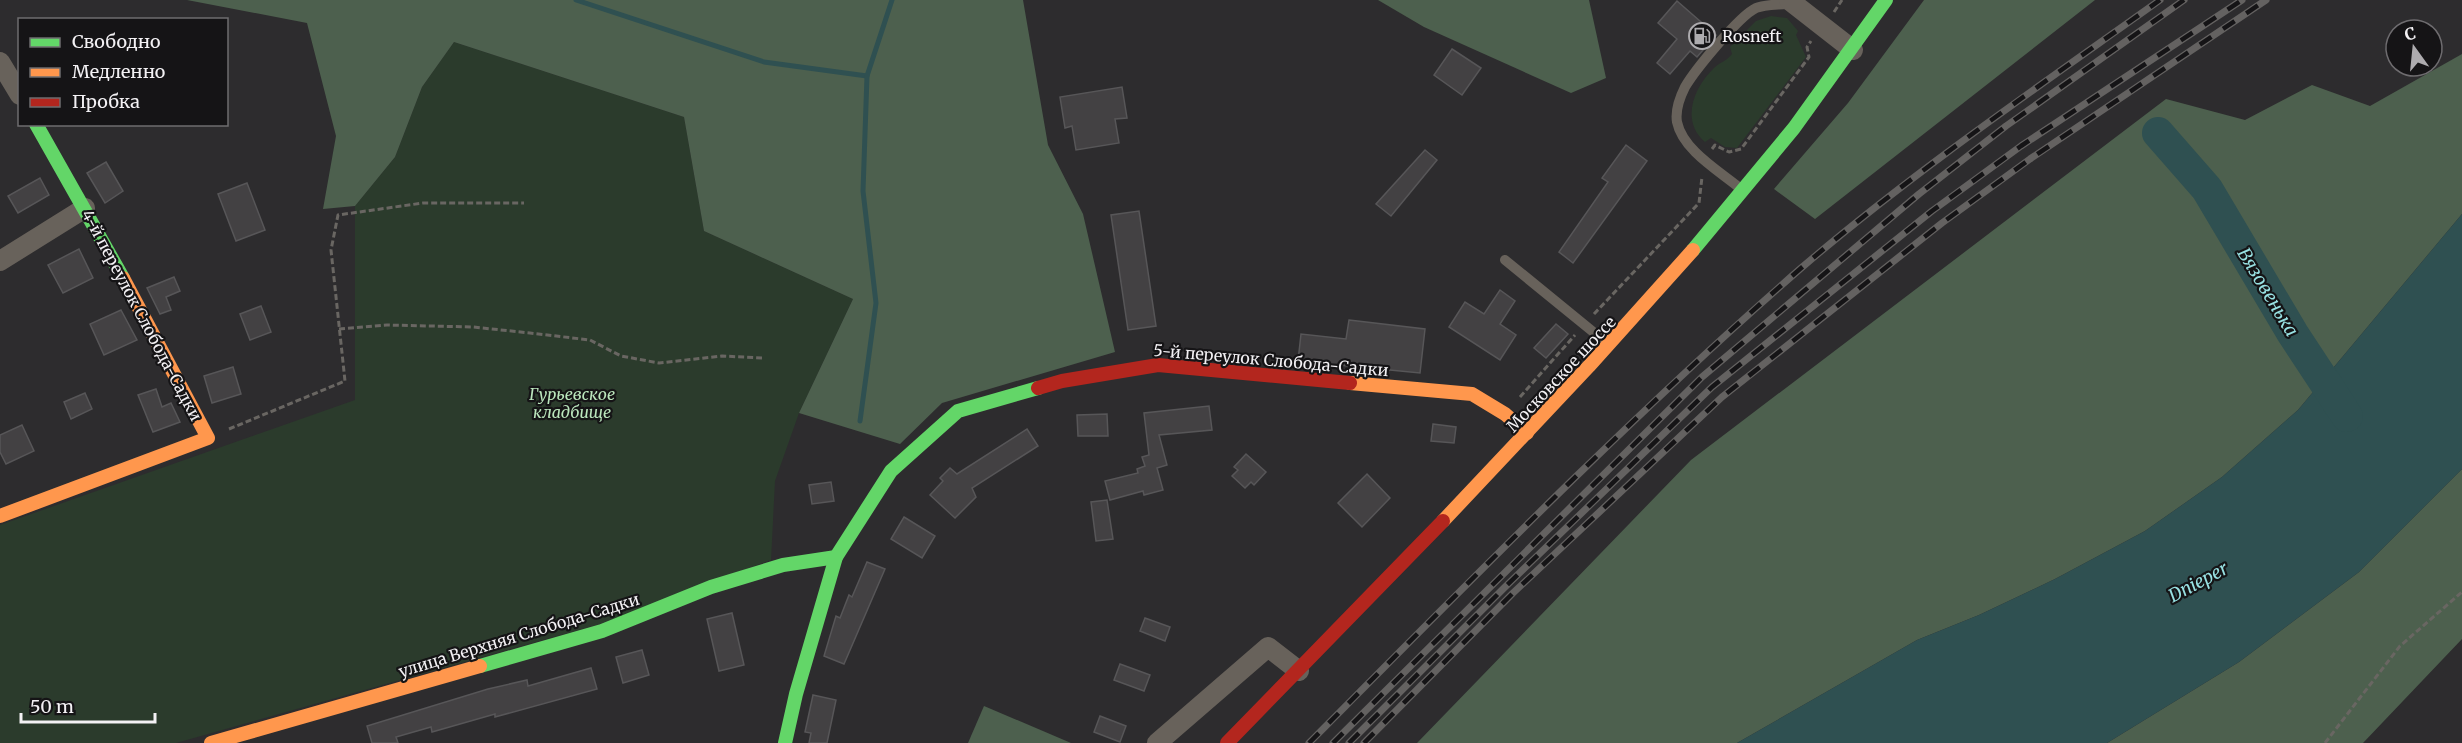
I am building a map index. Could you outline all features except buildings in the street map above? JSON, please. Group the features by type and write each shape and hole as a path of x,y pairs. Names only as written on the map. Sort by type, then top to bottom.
{"street":[{"name":"Московское шоссе","path":"1227,743 1299,671 1610,346 1745,192 1853,50 1886,0"},
{"path":"1791,2 1853,50"},
{"path":"0,62 18,92"},
{"name":"4-й переулок Слобода-Садки","path":"0,516 208,438 85,208 37,126"},
{"path":"0,261 85,208"},
{"name":"5-й переулок Слобода-Садки","path":"785,743 796,694 836,557 891,471 958,411 1062,381 1158,365 1472,394 1505,414 1527,433"},
{"name":"улица Верхняя Слобода-Садки","path":"211,743 602,631 711,587 783,566 836,557"},
{"path":"1157,743 1268,647 1299,671"}],"lane":[{"path":"1745,192 1704,159 1682,136 1676,120 1678,101 1686,85 1734,26 1756,8 1791,2"},
{"path":"1505,260 1585,323 1610,346"}],"path":[{"path":"1505,414 1585,323 1699,202 1704,159 1715,145 1729,152 1741,148 1809,57 1807,47 1842,0"},
{"path":"208,438 345,381 331,250 338,214 423,203 524,203"},
{"path":"339,329 387,325 473,327 530,333 590,340 621,356 659,363 722,356 762,358"},
{"path":"2325,743 2400,646 2462,592"}],"green space":[{"path":"187,0 1023,0 1048,145 1083,214 1115,352 942,403 900,444 799,413 853,299 704,231 684,117 454,42 422,87 395,157 355,206 323,209 336,136 307,23"},
{"path":"1378,0 1589,0 1606,78 1571,93 1424,27"},
{"path":"1924,0 2095,0 1815,219 1774,189 1848,103"},
{"path":"1771,16 1787,18 1798,31 1796,35 1806,57 1737,148 1725,147 1711,138 1705,142 1697,134 1693,124 1693,104 1696,94 1714,68 1732,54 1730,47 1756,21"},
{"name":"Гурьевское кладбище","path":"454,42 684,117 704,231 853,299 799,413 775,481 771,560 600,624 176,743 0,743 0,525 355,400 355,206 395,157 422,87"},
{"path":"2462,54 2462,214 2298,410 2222,477 2145,531 2055,579 1979,615 1917,640 1737,743 1417,743 1691,460 2166,99 2245,120 2312,85 2370,106 2420,78 2444,78 2444,64"},
{"path":"2462,469 2462,639 2363,743 2107,743 2239,662 2359,572"},
{"path":"984,706 1071,743 968,743"}],"water":[{"name":"Dnieper","path":"2462,214 2462,469 2359,572 2239,662 2107,743 1737,743 1917,640 1979,615 2055,579 2145,531 2222,477 2298,410"}],"waterway":[{"path":"576,0 764,62 867,76"},
{"path":"860,421 876,303 863,191 867,76 892,0"},
{"name":"Вязовенька","path":"2158,133 2207,189 2293,334 2347,416"}],"railway":[{"path":"1309,743 1612,442 1800,269 1931,164 2160,0"},
{"path":"1333,743 1702,377 1919,194 2006,126 2184,0"},
{"path":"1349,743 1504,588 1712,387 1932,211 2021,146 2242,0"},
{"path":"1364,743 1513,593 1722,397 1942,223 2030,159 2266,0"}],"traffic: fast":[{"path":"1693,250 1794,128 1886,0"},
{"path":"37,126 123,278"},
{"path":"785,743 796,694 836,557 891,471 958,411 1038,388"},
{"path":"480,666 602,631 711,587 783,565 836,557"}],"traffic: slow":[{"path":"1443,521 1589,366 1693,250"},
{"path":"0,516 208,438 123,278"},
{"path":"1350,383 1472,394 1505,414 1527,433"},
{"path":"211,743 480,666"}],"traffic: jam":[{"path":"1038,388 1062,381 1158,365 1350,383"},
{"path":"1227,743 1443,521"}],"place":[{"name":"Rosneft","path":"1702,36"}]}
